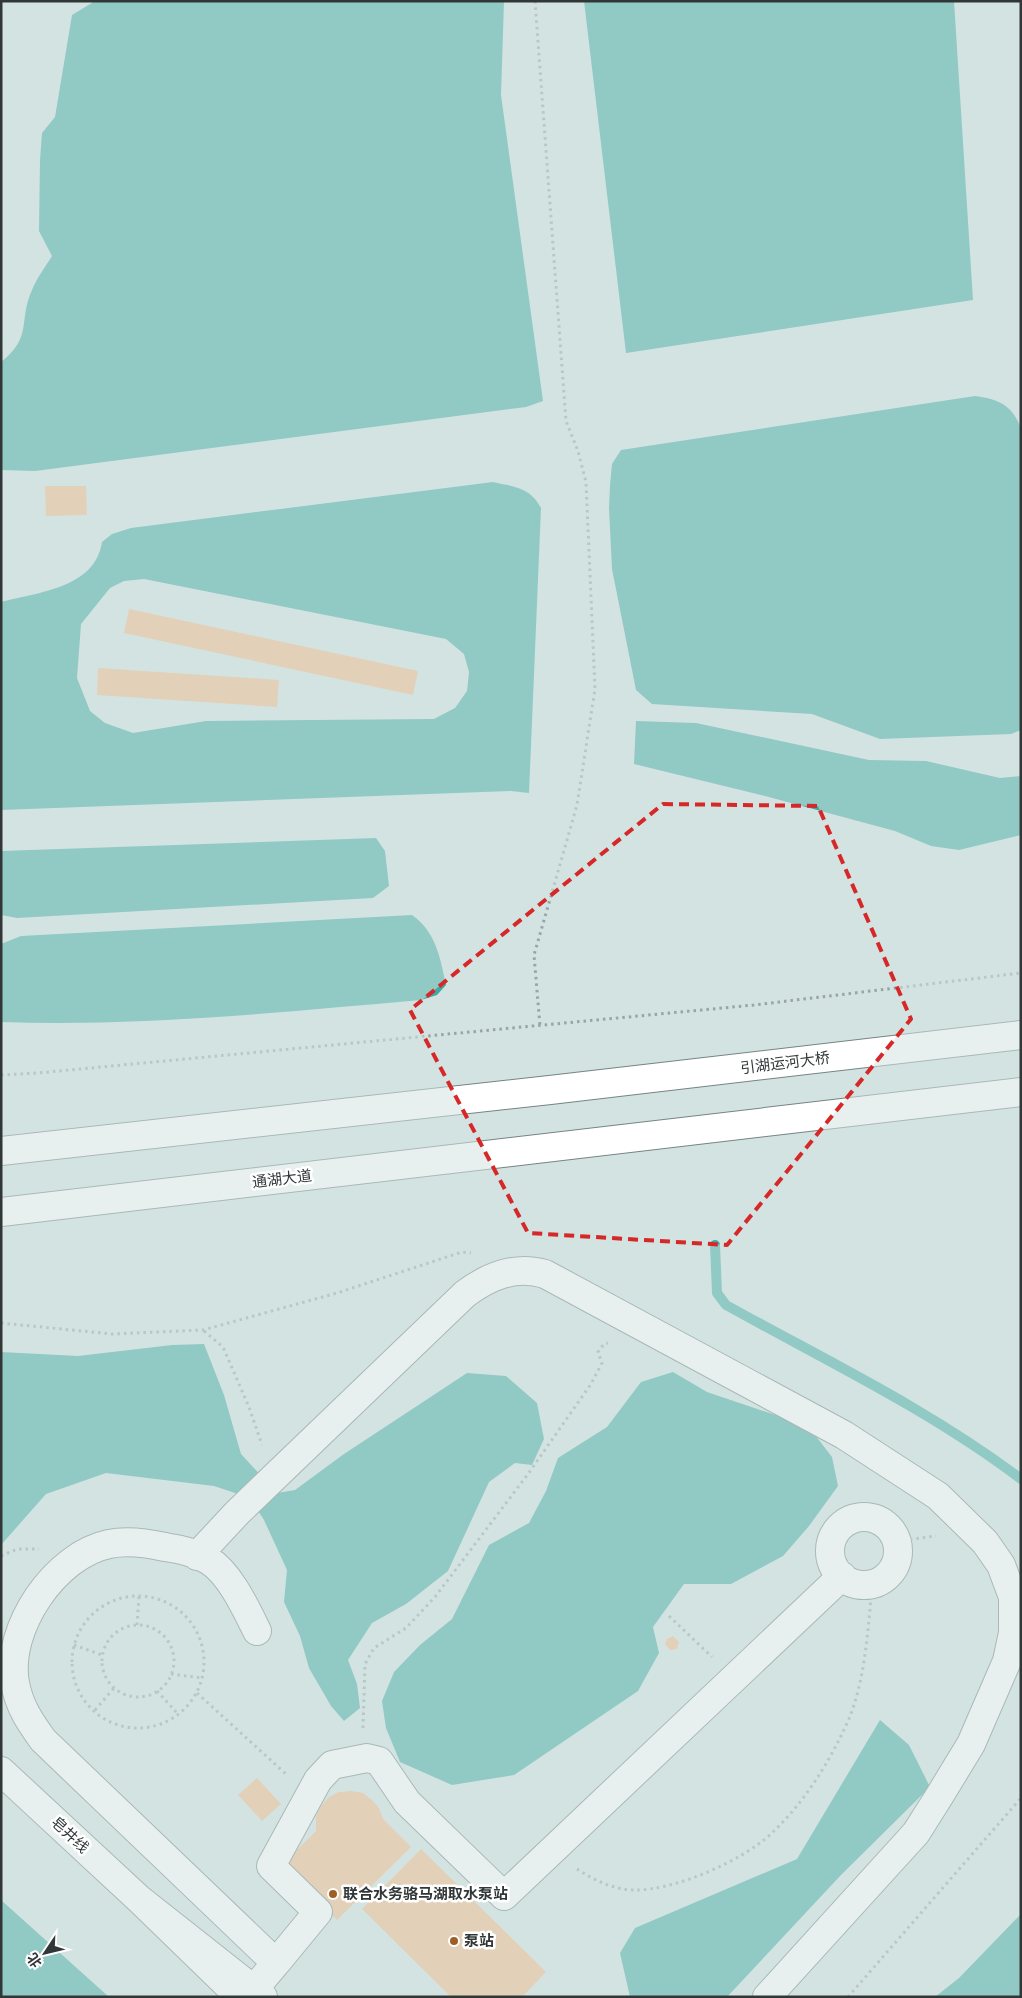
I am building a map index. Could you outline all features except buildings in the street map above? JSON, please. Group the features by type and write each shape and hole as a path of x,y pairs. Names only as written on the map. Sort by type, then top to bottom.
{"main road":[{"name":"引湖运河大桥","path":"1,1151 1021,1035"},
{"name":"通湖大道","path":"1,1212 1021,1092"},
{"path":"197,1556 238,1513 465,1294 492,1276 521,1269 545,1274 844,1435 938,1496 985,1542 1001,1565 1013,1597 1013,1633 1007,1662 971,1744 916,1833 766,1997"},
{"path":"874,1518 892,1532 897,1541 896,1563 890,1572 872,1584 862,1584 842,1576 834,1567 831,1556 834,1534 841,1525 852,1519 874,1518"},
{"path":"257,1631 236,1590 209,1561 144,1542 109,1544 90,1551 70,1563 55,1575 42,1590 29,1613 18,1639 14,1665 14,1682 27,1719 43,1740 276,1964"},
{"path":"252,1994 318,1912 271,1866 318,1780 332,1766 367,1758 379,1761 406,1802 504,1896 842,1576"},
{"name":"皂井线","path":"1,1771 139,1899 252,1994"}],"path":[{"path":"535,1 566,421 578,451 586,482 594,689 577,805 534,955 540,1026"},
{"path":"1,1075 38,1074 754,1005 1021,973"},
{"path":"1,1323 112,1334 169,1333 203,1330 338,1293 462,1252 477,1254 492,1276"},
{"path":"367,1758 362,1719 365,1664 374,1648 406,1628 435,1597 528,1474 591,1384 602,1363 598,1352 604,1344 618,1343 642,1326"},
{"path":"203,1330 223,1347 249,1407 274,1479"},
{"path":"550,1853 600,1884 633,1890 668,1885 708,1873 774,1832 826,1766 849,1719 867,1637 872,1584"},
{"path":"137,1625 139,1595"},
{"path":"139,1595 161,1599 180,1611 195,1628 203,1649 204,1672 197,1693 178,1714 166,1722 146,1728 125,1727 105,1719 88,1706 77,1687 72,1666 74,1645 82,1626 97,1610 117,1599 139,1595"},
{"path":"669,1616 734,1678"},
{"path":"137,1625 149,1627 160,1633 168,1641 174,1663 166,1684 157,1691 136,1697 114,1688 107,1679 102,1667 102,1655 106,1643 114,1634 125,1627 137,1625"},
{"path":"74,1645 102,1655"},
{"path":"171,1674 202,1678"},
{"path":"94,1711 114,1688"},
{"path":"157,1691 178,1714"},
{"path":"197,1693 309,1796"},
{"path":"848,1997 1021,1798"}],"highlighted area":[{"path":"663,804 818,806 911,1019 727,1245 528,1233 410,1010"}],"water":[{"path":"95,1 504,1 501,95 543,401 526,407 35,471 1,470 1,362 17,345 32,290 52,256 39,231 42,133 55,117 72,15"},
{"path":"584,1 954,1 973,300 626,353"},
{"path":"975,396 998,401 1004,405 1014,414 1021,429 1021,730 1011,734 880,739 812,714 652,704 636,690 612,569 609,508 610,485 612,464 621,450"},
{"path":"493,482 527,492 537,501 541,508 529,793 511,791 1,810 1,602 48,591 77,579 89,569 97,557 102,542 112,534 131,528","holes":["144,579 446,639 464,654 469,672 467,691 455,708 434,719 206,721 133,733 105,723 90,711 77,678 81,624 110,588 124,581"]},
{"path":"636,721 696,723 869,760 926,761 1000,778 1021,776 1021,835 959,850 931,846 895,831 765,796 634,764"},
{"path":"376,838 385,851 389,886 373,898 17,918 1,915 1,851"},
{"path":"412,915 427,929 432,937 439,955 446,985 437,995 421,1000 264,1014 159,1020 54,1023 1,1022 1,944 21,936"},
{"path":"204,1344 224,1395 241,1454 277,1493 295,1490 344,1454 467,1373 506,1376 537,1403 544,1439 532,1465 515,1463 489,1482 448,1571 406,1604 372,1623 348,1660 357,1684 360,1708 344,1721 331,1706 309,1668 300,1636 284,1602 287,1570 264,1520 250,1498 214,1486 106,1473 46,1494 1,1545 1,1352 78,1356 172,1345"},
{"path":"673,1372 707,1392 808,1426 832,1457 838,1486 809,1526 783,1556 731,1584 684,1584 653,1627 659,1653 638,1691 514,1775 452,1785 400,1762 386,1728 382,1701 394,1672 420,1645 452,1619 489,1545 529,1523 546,1491 558,1458 607,1427 641,1382"},
{"path":"880,1720 909,1745 930,1787 841,1875 727,1997 630,1997 620,1953 635,1928 797,1859"},
{"path":"1,1900 109,1997 1,1997"},
{"path":"1021,1914 1021,1997 935,1997 959,1978"}],"waterway":[{"path":"715,1245 717,1293 726,1305 914,1408 950,1430 1021,1479"}],"place":[{"name":"联合水务骆马湖取水泵站","path":"333,1894"},
{"name":"泵站","path":"454,1941"}]}
